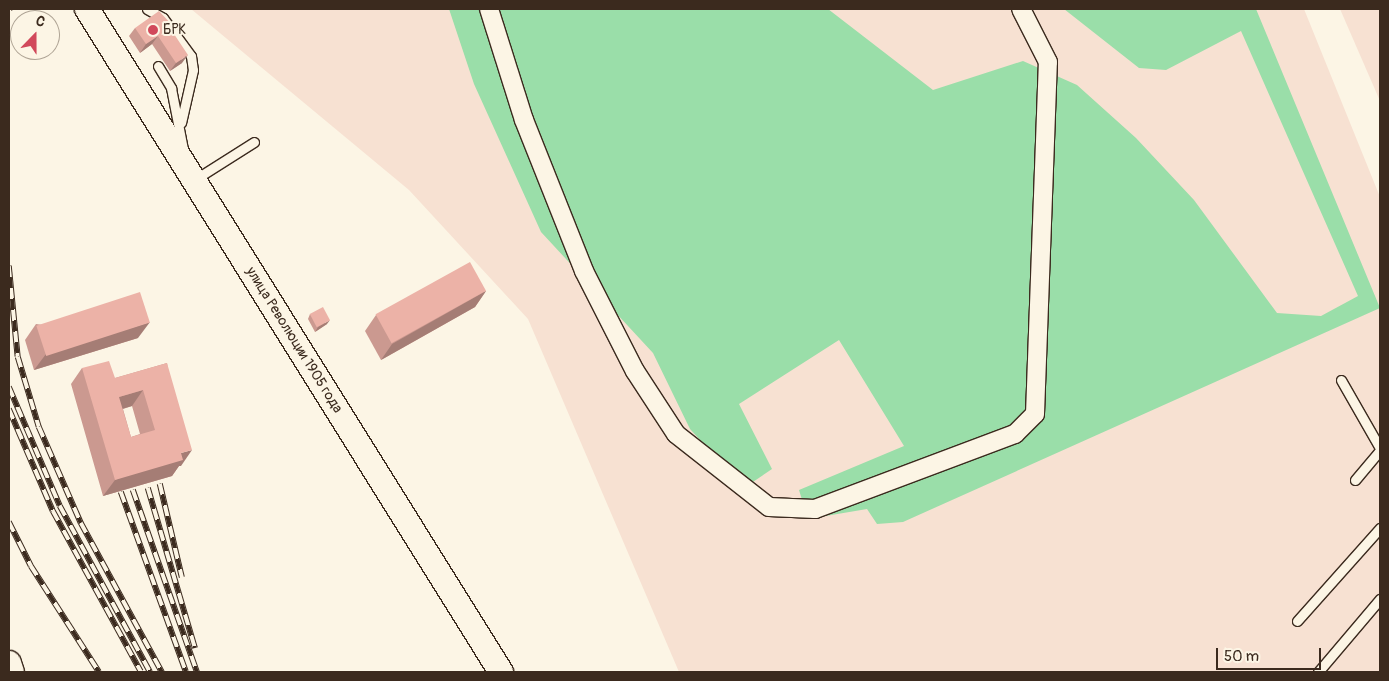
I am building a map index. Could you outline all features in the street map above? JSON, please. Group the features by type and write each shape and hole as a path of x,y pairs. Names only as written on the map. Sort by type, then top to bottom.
{"main road":[{"name":"улица Революции 1905 года","path":"87,9 501,672"},
{"path":"9,663 12,672"}],"street":[{"path":"489,9 524,120 584,271 635,371 670,426 769,508 815,509 1015,434 1035,414 1048,62 1021,9"}],"lane":[{"path":"147,9 163,18 192,56 193,70 181,122"},
{"path":"158,66 171,88 181,122 189,172 254,142"},
{"path":"1341,380 1380,449 1355,480"},
{"path":"1297,621 1380,528"},
{"path":"1318,672 1380,599"}],"shaded area":[{"path":"191,9 1304,9 1380,197 1380,672 679,672 528,319 409,190"},
{"path":"1340,9 1380,9 1380,101"}],"green space":[{"path":"449,9 828,9 933,90 1023,61 1077,85 1136,138 1194,200 1277,313 1321,316 1358,296 1241,31 1166,70 1139,68 1064,9 1256,9 1380,308 903,522 877,524 867,509 808,519 799,490 904,446 839,340 739,404 772,469 744,488 690,429 653,353 541,232 474,84"}],"building":[{"path":"159,11 173,26 170,28 188,55 176,63 158,36 146,44 135,28"},
{"path":"470,262 486,291 392,343 376,314"},
{"path":"140,292 150,322 46,356 36,326"},
{"path":"323,307 330,320 317,327 310,314"},
{"path":"109,361 115,378 167,363 192,450 181,453 183,460 115,480 82,368","holes":["143,390 155,430 131,437 119,397"]}],"railway":[{"path":"9,266 18,357 39,427 81,523 162,672"},
{"path":"9,387 60,506 150,672"},
{"path":"9,409 53,511 141,672"},
{"path":"160,484 182,577"},
{"path":"148,488 195,648"},
{"path":"133,490 197,672"},
{"path":"121,492 186,672"},
{"path":"9,522 31,566 99,672"}],"place":[{"name":"БРК","path":"153,30"}]}
